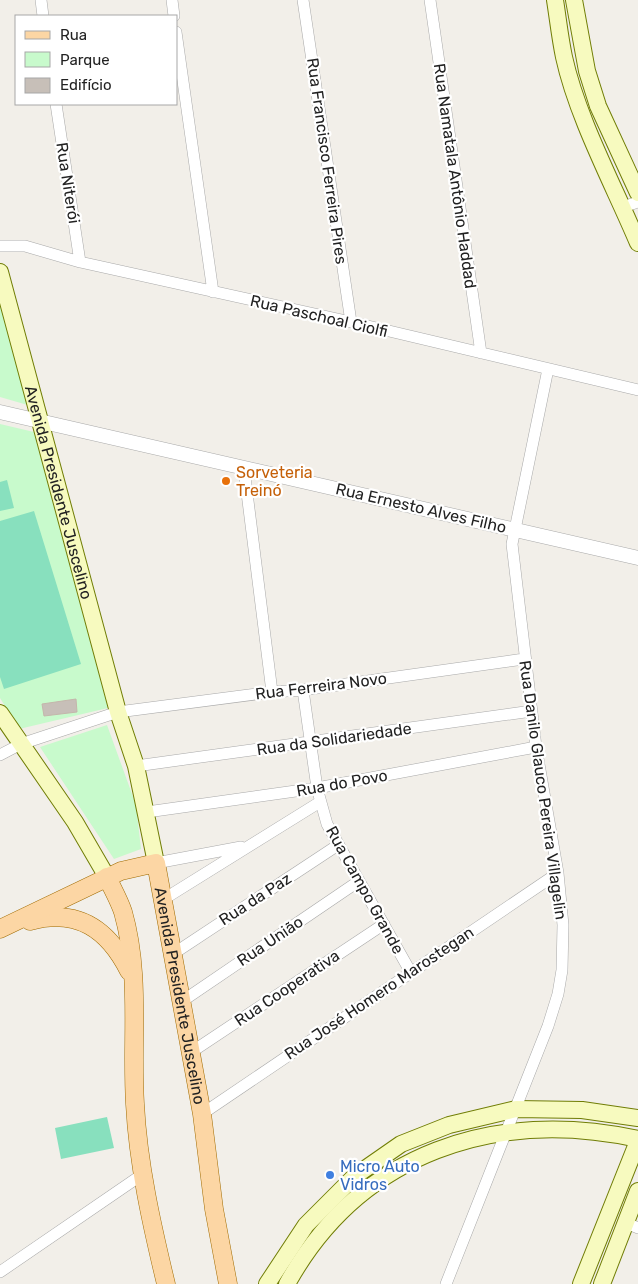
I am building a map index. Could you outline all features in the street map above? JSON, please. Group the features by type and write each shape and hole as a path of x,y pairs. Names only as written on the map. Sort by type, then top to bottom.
{"main road":[{"path":"555,0 564,57 570,78 630,204 638,243"},
{"path":"574,0 587,71 598,106 638,194"},
{"name":"Avenida Presidente Juscelino","path":"0,272 118,712 136,766 147,812 202,1114 214,1210 228,1284"},
{"path":"0,713 75,822 107,877 122,910 129,937 135,982 135,1107 143,1174 166,1284"},
{"path":"0,928 121,871 156,863"},
{"path":"0,928 48,916 75,919 86,923 109,939 121,954 135,982"},
{"path":"273,1281 306,1224 355,1176 385,1154 426,1133 476,1118 516,1109 582,1110 638,1118"},
{"path":"287,1284 303,1258 330,1225 357,1198 391,1172 433,1150 505,1132 550,1128 588,1129 638,1140 581,1284"},
{"path":"602,1284 632,1226 638,1191"}],"street":[{"path":"41,0 43,15"},
{"path":"172,0 174,15"},
{"name":"Rua Francisco Ferreira Pires","path":"303,0 351,322"},
{"name":"Rua Namatala Antônio Haddad","path":"430,0 481,353"},
{"path":"178,46 213,292"},
{"name":"Rua Niterói","path":"56,105 80,262"},
{"name":"Rua Paschoal Ciolfi","path":"0,246 26,246 80,262 351,322 638,390"},
{"name":"Rua Danilo Glauco Pereira Villagelin","path":"446,1284 548,1026 558,994 562,970 563,926 558,873 536,746 524,659 512,544 548,369"},
{"name":"Rua Ernesto Alves Filho","path":"0,412 638,558"},
{"path":"244,469 272,692"},
{"name":"Rua Ferreira Novo","path":"118,712 272,692 303,690 524,659"},
{"name":"Rua Campo Grande","path":"303,690 316,788 320,802 338,844 410,970"},
{"name":"Rua da Solidariedade","path":"136,766 532,711"},
{"path":"0,755 21,744 118,712"},
{"name":"Rua do Povo","path":"147,812 316,788 536,746"},
{"name":"Rua do Povo","path":"164,900 320,802"},
{"name":"Rua da Paz","path":"173,954 338,844"},
{"path":"156,863 248,846"},
{"name":"Rua José Homero Marostegan","path":"202,1114 410,970 558,873"},
{"name":"Rua União","path":"181,1002 359,881"},
{"name":"Rua Cooperativa","path":"190,1053 384,924"},
{"path":"0,1272 143,1174"}],"green space":[{"path":"0,298 31,406 0,397"},
{"path":"0,424 34,432 108,708 19,729 0,698"},
{"path":"7,480 14,508 0,511 0,482"},
{"path":"34,511 81,664 4,689 0,677 0,521"},
{"path":"107,725 136,805 141,849 114,859 40,747"},
{"path":"107,1117 114,1148 61,1159 55,1128"}],"building":[{"path":"76,699 77,712 44,716 42,704"}],"place":[{"name":"Sorveteria Treinó","path":"226,481"},
{"name":"Micro Auto Vidros","path":"330,1175"}]}
